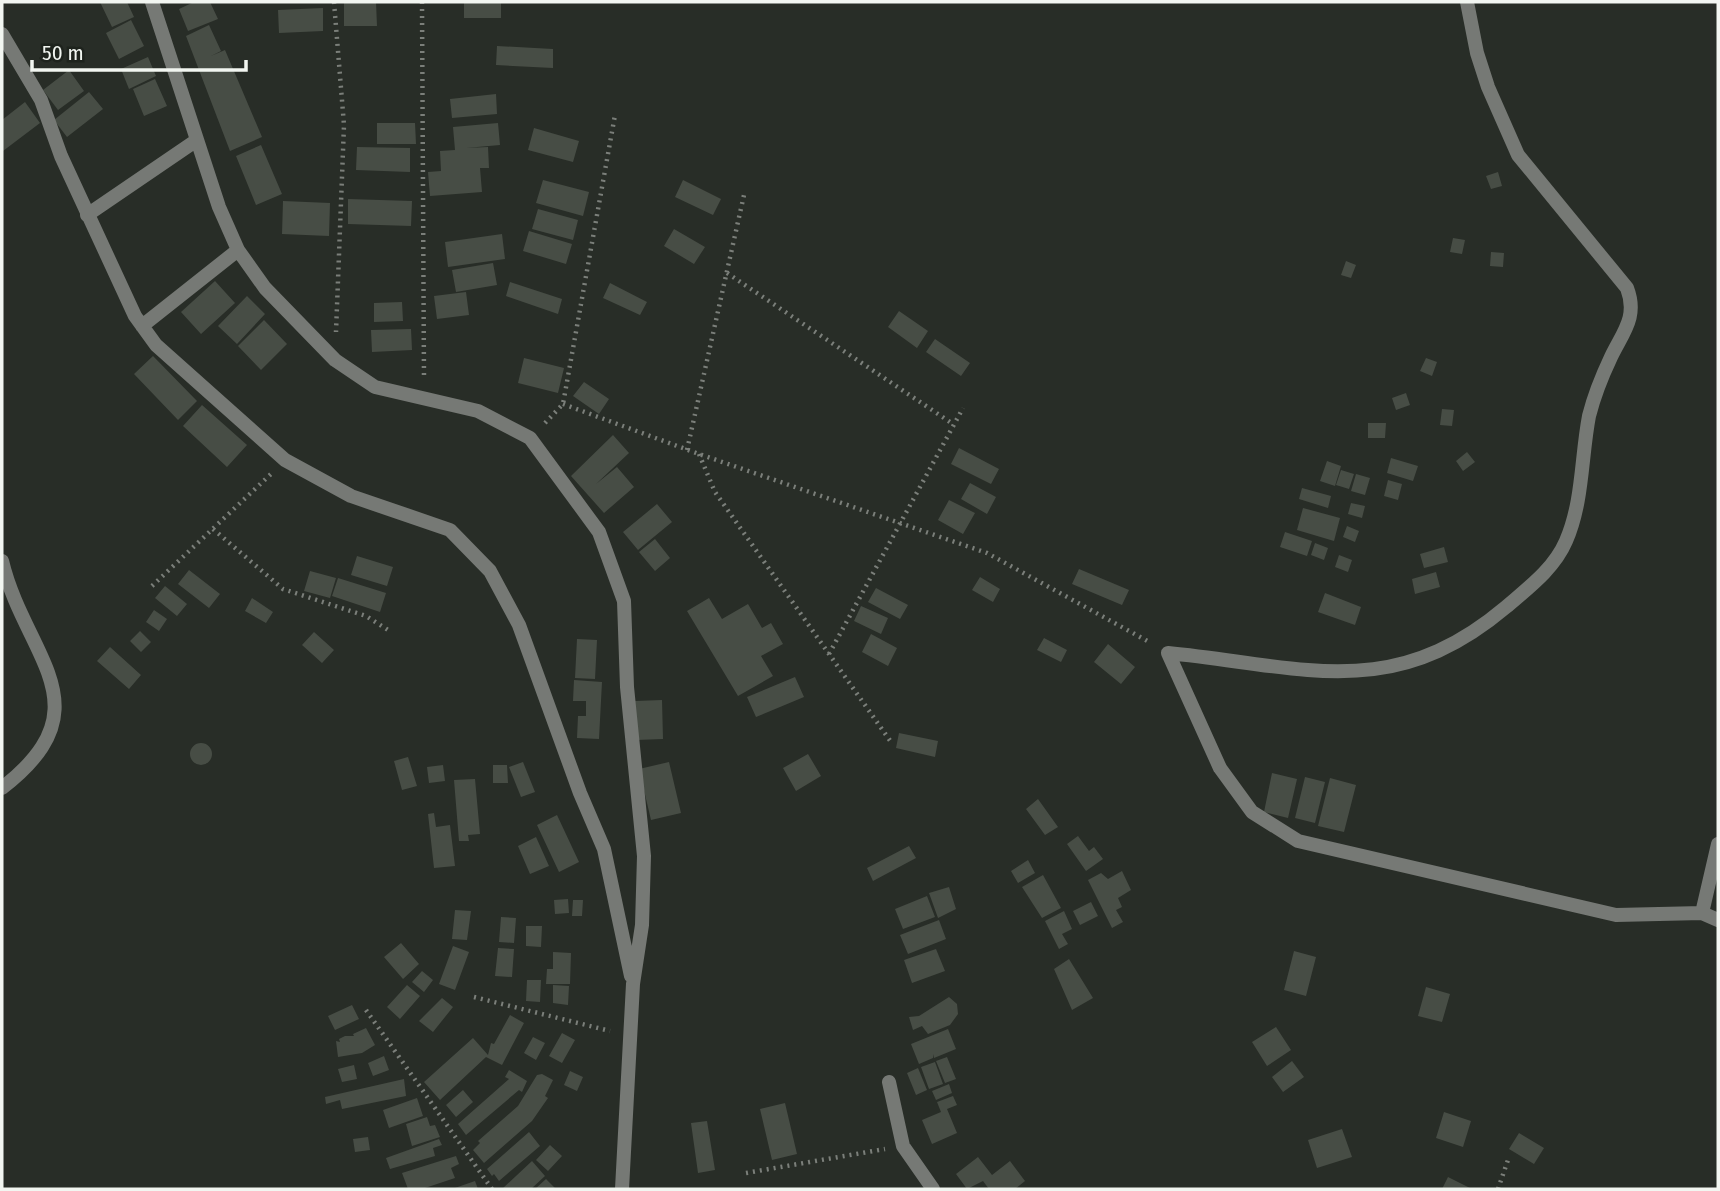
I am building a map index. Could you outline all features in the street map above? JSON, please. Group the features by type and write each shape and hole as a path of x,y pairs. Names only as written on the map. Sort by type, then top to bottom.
{"street":[{"path":"152,2 219,207 238,250 265,288 335,360 375,387 424,401 478,411 530,438 599,532 624,601 627,687 644,856 642,925 633,984 622,1189"},
{"path":"1467,2 1477,52 1488,88 1518,155 1627,288 1632,305 1629,326 1612,354 1591,407 1580,490 1565,543 1541,577 1485,626 1434,654 1402,666 1364,671 1292,670 1232,659 1168,653 1220,768 1252,812 1298,841 1616,915 1702,913 1718,920"},
{"path":"2,34 41,100 88,215 142,326 180,369 285,460 351,496 450,530 490,571 519,625 580,793 604,849 633,984"},
{"path":"88,215 197,139"},
{"path":"142,326 238,250"},
{"path":"2,561 15,601 51,679 57,710 49,735 26,770 2,788"},
{"path":"1702,913 1718,844"},
{"path":"888,1082 903,1146 933,1189"}],"path":[{"path":"334,2 344,125 335,360"},
{"path":"422,2 424,401"},
{"path":"530,438 563,404 615,115"},
{"path":"687,450 744,195"},
{"path":"726,273 953,425"},
{"path":"563,404 687,450 987,553 1168,653"},
{"path":"829,654 963,408"},
{"path":"699,454 715,492 891,742"},
{"path":"152,586 285,460"},
{"path":"213,528 283,589 347,608 388,630"},
{"path":"474,997 631,1037"},
{"path":"366,1010 492,1189"},
{"path":"746,1173 903,1146"},
{"path":"1498,1189 1509,1157"}],"building":[{"path":"100,2 127,2 134,17 112,27"},
{"path":"194,2 210,2 218,19 188,31 179,9"},
{"path":"344,2 376,2 377,26 344,26"},
{"path":"464,2 501,2 501,18 464,18"},
{"path":"323,8 323,31 279,33 278,10"},
{"path":"131,20 144,46 119,59 106,33"},
{"path":"209,25 221,51 211,56 225,50 262,137 230,151 186,36"},
{"path":"497,46 553,49 553,68 496,65"},
{"path":"148,57 156,76 129,89 121,69"},
{"path":"69,70 84,91 58,110 43,90"},
{"path":"155,79 167,106 144,116 133,89"},
{"path":"89,92 103,109 67,137 54,120"},
{"path":"496,94 497,114 452,118 450,99"},
{"path":"25,102 40,123 3,151 2,120"},
{"path":"377,123 415,123 416,144 377,144"},
{"path":"498,123 500,145 466,148 488,147 489,168 480,168 482,192 430,196 428,172 441,171 440,151 455,150 453,127"},
{"path":"534,128 579,141 573,162 528,150"},
{"path":"261,145 282,194 256,205 236,156"},
{"path":"357,147 410,148 410,172 356,170"},
{"path":"1498,172 1502,186 1491,189 1486,176"},
{"path":"543,180 589,192 583,216 536,203"},
{"path":"683,180 721,199 713,215 675,197"},
{"path":"348,199 412,201 411,226 348,224"},
{"path":"283,201 330,203 329,236 282,234"},
{"path":"538,209 578,220 573,240 532,229"},
{"path":"674,229 705,247 694,264 664,246"},
{"path":"529,231 572,244 566,264 523,251"},
{"path":"502,234 505,259 448,267 445,242"},
{"path":"1453,238 1465,240 1462,254 1450,252"},
{"path":"1491,252 1504,253 1503,267 1490,266"},
{"path":"1346,261 1356,265 1351,278 1341,275"},
{"path":"493,263 497,285 456,292 452,270"},
{"path":"215,281 235,303 201,334 181,312"},
{"path":"510,282 562,299 558,314 506,296"},
{"path":"610,283 647,302 640,315 603,298"},
{"path":"466,292 469,315 437,319 434,296"},
{"path":"247,296 265,314 237,344 218,326"},
{"path":"402,302 403,321 374,322 374,303"},
{"path":"899,311 928,331 917,348 888,327"},
{"path":"264,320 287,344 261,370 238,346"},
{"path":"411,329 412,350 372,352 371,330"},
{"path":"935,339 970,363 961,376 926,352"},
{"path":"153,356 197,401 178,420 134,374"},
{"path":"524,358 564,368 558,393 518,383"},
{"path":"1426,358 1437,362 1432,376 1420,371"},
{"path":"584,382 609,399 599,414 573,396"},
{"path":"1406,393 1410,405 1396,410 1392,398"},
{"path":"202,405 247,445 227,467 183,426"},
{"path":"1442,409 1454,410 1452,426 1440,425"},
{"path":"1368,423 1386,423 1385,438 1368,438"},
{"path":"613,435 629,453 596,484 617,467 634,487 604,513 571,476"},
{"path":"959,448 999,469 991,484 951,464"},
{"path":"1467,452 1475,462 1463,471 1456,461"},
{"path":"1391,458 1418,466 1413,481 1387,473"},
{"path":"1327,461 1341,466 1335,486 1320,481"},
{"path":"1341,470 1354,474 1349,489 1336,485"},
{"path":"1356,474 1370,478 1365,495 1351,491"},
{"path":"1388,480 1402,484 1398,500 1384,496"},
{"path":"970,483 996,497 987,514 961,499"},
{"path":"1302,488 1331,496 1328,508 1299,499"},
{"path":"949,500 975,513 963,534 938,520"},
{"path":"1351,503 1365,506 1362,518 1348,514"},
{"path":"657,504 672,522 638,550 623,532"},
{"path":"1303,508 1340,518 1334,541 1297,530"},
{"path":"1347,526 1359,531 1355,542 1343,537"},
{"path":"1285,532 1312,541 1307,556 1280,547"},
{"path":"655,539 670,558 655,571 639,552"},
{"path":"1315,543 1328,548 1324,560 1311,555"},
{"path":"1444,547 1448,562 1424,568 1420,554"},
{"path":"1339,555 1352,560 1348,572 1335,567"},
{"path":"357,556 393,567 387,586 351,575"},
{"path":"1079,569 1129,590 1122,605 1072,584"},
{"path":"189,570 220,594 209,608 178,584"},
{"path":"310,571 336,578 330,598 304,591"},
{"path":"1436,572 1440,587 1415,594 1412,579"},
{"path":"980,577 1000,589 993,602 972,590"},
{"path":"338,578 386,593 380,612 332,596"},
{"path":"165,586 187,604 177,616 155,598"},
{"path":"876,588 908,605 900,619 868,602"},
{"path":"1325,593 1361,607 1355,625 1318,612"},
{"path":"252,598 273,612 266,623 245,611"},
{"path":"709,598 722,619 748,604 762,628 771,623 783,644 761,656 773,676 738,696 687,611"},
{"path":"861,606 888,618 881,634 854,621"},
{"path":"154,610 167,619 159,631 146,622"},
{"path":"140,631 151,642 141,652 130,641"},
{"path":"314,632 334,650 322,663 302,645"},
{"path":"871,634 897,648 888,666 862,652"},
{"path":"1044,638 1067,650 1061,662 1037,650"},
{"path":"577,639 597,640 595,679 575,678"},
{"path":"1108,644 1135,667 1121,684 1094,662"},
{"path":"110,647 141,675 129,689 97,661"},
{"path":"795,677 804,697 756,717 747,697"},
{"path":"574,680 602,682 599,739 577,738 578,716 586,716 586,701 573,701"},
{"path":"662,700 663,739 636,740 635,701"},
{"path":"899,733 938,741 935,757 896,748"},
{"path":"197,743 205,743 212,750 212,758 205,765 197,765 190,758 190,750"},
{"path":"808,754 821,776 796,791 783,768"},
{"path":"408,757 417,786 402,790 394,761"},
{"path":"523,762 535,792 521,797 509,767"},
{"path":"669,762 681,813 651,820 639,769"},
{"path":"443,765 445,781 429,783 427,767"},
{"path":"493,765 507,765 508,783 493,783"},
{"path":"1272,773 1297,779 1288,818 1264,812"},
{"path":"1305,777 1325,782 1315,823 1295,818"},
{"path":"1330,778 1356,785 1344,832 1318,826"},
{"path":"475,779 480,834 468,835 469,841 459,841 454,780"},
{"path":"1038,799 1058,827 1045,835 1026,809"},
{"path":"434,813 436,827 450,825 455,866 434,868 428,814"},
{"path":"557,815 579,862 559,872 537,825"},
{"path":"1078,836 1089,851 1094,847 1103,859 1086,871 1067,844"},
{"path":"536,837 549,866 530,874 518,846"},
{"path":"909,846 916,858 873,881 867,868"},
{"path":"1028,860 1035,873 1018,883 1011,871"},
{"path":"1122,871 1131,890 1118,898 1122,907 1116,910 1123,922 1112,928 1088,880 1101,873 1108,879"},
{"path":"1043,875 1061,908 1042,918 1022,887"},
{"path":"949,887 956,909 938,918 929,893"},
{"path":"927,896 935,917 903,929 895,909"},
{"path":"568,899 569,913 555,914 554,900"},
{"path":"573,900 583,900 582,916 572,916"},
{"path":"1091,902 1098,916 1080,925 1073,911"},
{"path":"455,910 471,911 467,940 452,939"},
{"path":"1064,911 1072,929 1062,934 1068,944 1059,949 1045,921"},
{"path":"501,917 516,918 514,943 499,942"},
{"path":"939,920 946,939 908,954 900,935"},
{"path":"526,926 542,926 541,947 526,946"},
{"path":"401,943 419,964 403,979 384,957"},
{"path":"453,946 469,952 455,990 439,984"},
{"path":"498,948 514,949 512,977 495,976"},
{"path":"936,949 945,971 912,983 904,960"},
{"path":"1294,951 1316,957 1306,996 1284,990"},
{"path":"553,952 571,953 570,984 546,984 547,969 553,969"},
{"path":"1069,959 1093,998 1072,1010 1054,969"},
{"path":"422,971 433,980 424,992 412,982"},
{"path":"527,980 541,980 540,1002 526,1001"},
{"path":"407,985 420,996 400,1019 387,1007"},
{"path":"553,985 569,986 568,1005 553,1003"},
{"path":"1426,987 1450,994 1442,1022 1418,1016"},
{"path":"949,997 957,1004 958,1014 950,1025 928,1034 922,1026 913,1030 909,1017 919,1016"},
{"path":"442,998 453,1007 433,1032 419,1021"},
{"path":"352,1005 359,1019 335,1030 328,1016"},
{"path":"510,1015 524,1023 502,1065 486,1057 440,1100 424,1082 473,1038 488,1055 491,1043 494,1044"},
{"path":"1276,1027 1291,1050 1267,1066 1252,1042"},
{"path":"366,1028 375,1045 362,1053 338,1057 336,1041 340,1042 339,1039 345,1036 354,1036 353,1034"},
{"path":"948,1029 956,1049 934,1058 933,1054 933,1058 919,1064 911,1044"},
{"path":"562,1033 575,1040 562,1063 549,1056"},
{"path":"533,1037 545,1043 536,1060 524,1053"},
{"path":"384,1056 389,1070 373,1076 368,1063"},
{"path":"947,1057 956,1079 945,1083 936,1061"},
{"path":"1292,1061 1304,1077 1283,1092 1272,1077"},
{"path":"935,1062 943,1084 929,1089 921,1067"},
{"path":"354,1065 357,1079 342,1082 338,1069"},
{"path":"918,1068 927,1090 916,1095 907,1073"},
{"path":"509,1070 527,1081 522,1092 519,1090 466,1135 458,1124 509,1079 505,1077"},
{"path":"570,1071 583,1077 577,1091 564,1085"},
{"path":"542,1074 553,1080 545,1096 548,1098 532,1121 484,1163 473,1150 480,1143 478,1141 518,1106 537,1075"},
{"path":"404,1079 406,1096 342,1109 340,1100 326,1104 325,1097"},
{"path":"949,1084 952,1093 936,1100 932,1091"},
{"path":"463,1090 473,1102 456,1117 446,1105"},
{"path":"953,1096 957,1105 947,1109 957,1133 932,1144 922,1120 941,1112 937,1102"},
{"path":"417,1098 423,1116 389,1128 383,1110"},
{"path":"785,1103 797,1154 772,1160 760,1109"},
{"path":"1444,1112 1471,1121 1463,1147 1436,1138"},
{"path":"427,1117 430,1126 435,1125 440,1137 412,1146 406,1124"},
{"path":"707,1121 715,1170 698,1173 691,1123"},
{"path":"1342,1129 1352,1157 1317,1168 1308,1140"},
{"path":"529,1132 540,1146 499,1181 494,1174 492,1176 487,1169"},
{"path":"1519,1133 1544,1148 1534,1164 1509,1149"},
{"path":"368,1137 370,1150 355,1152 353,1139"},
{"path":"439,1139 442,1145 433,1148 435,1156 390,1169 386,1158"},
{"path":"550,1145 562,1156 548,1171 536,1160"},
{"path":"456,1156 459,1164 451,1168 455,1178 422,1189 408,1189 402,1173"},
{"path":"978,1157 992,1175 1010,1161 1025,1181 1015,1189 989,1189 983,1181 967,1189 956,1174"},
{"path":"532,1161 545,1176 531,1189 502,1189"},
{"path":"1448,1177 1472,1189 1442,1189"},
{"path":"546,1179 556,1189 535,1189"},
{"path":"475,1181 478,1189 452,1189"}]}
